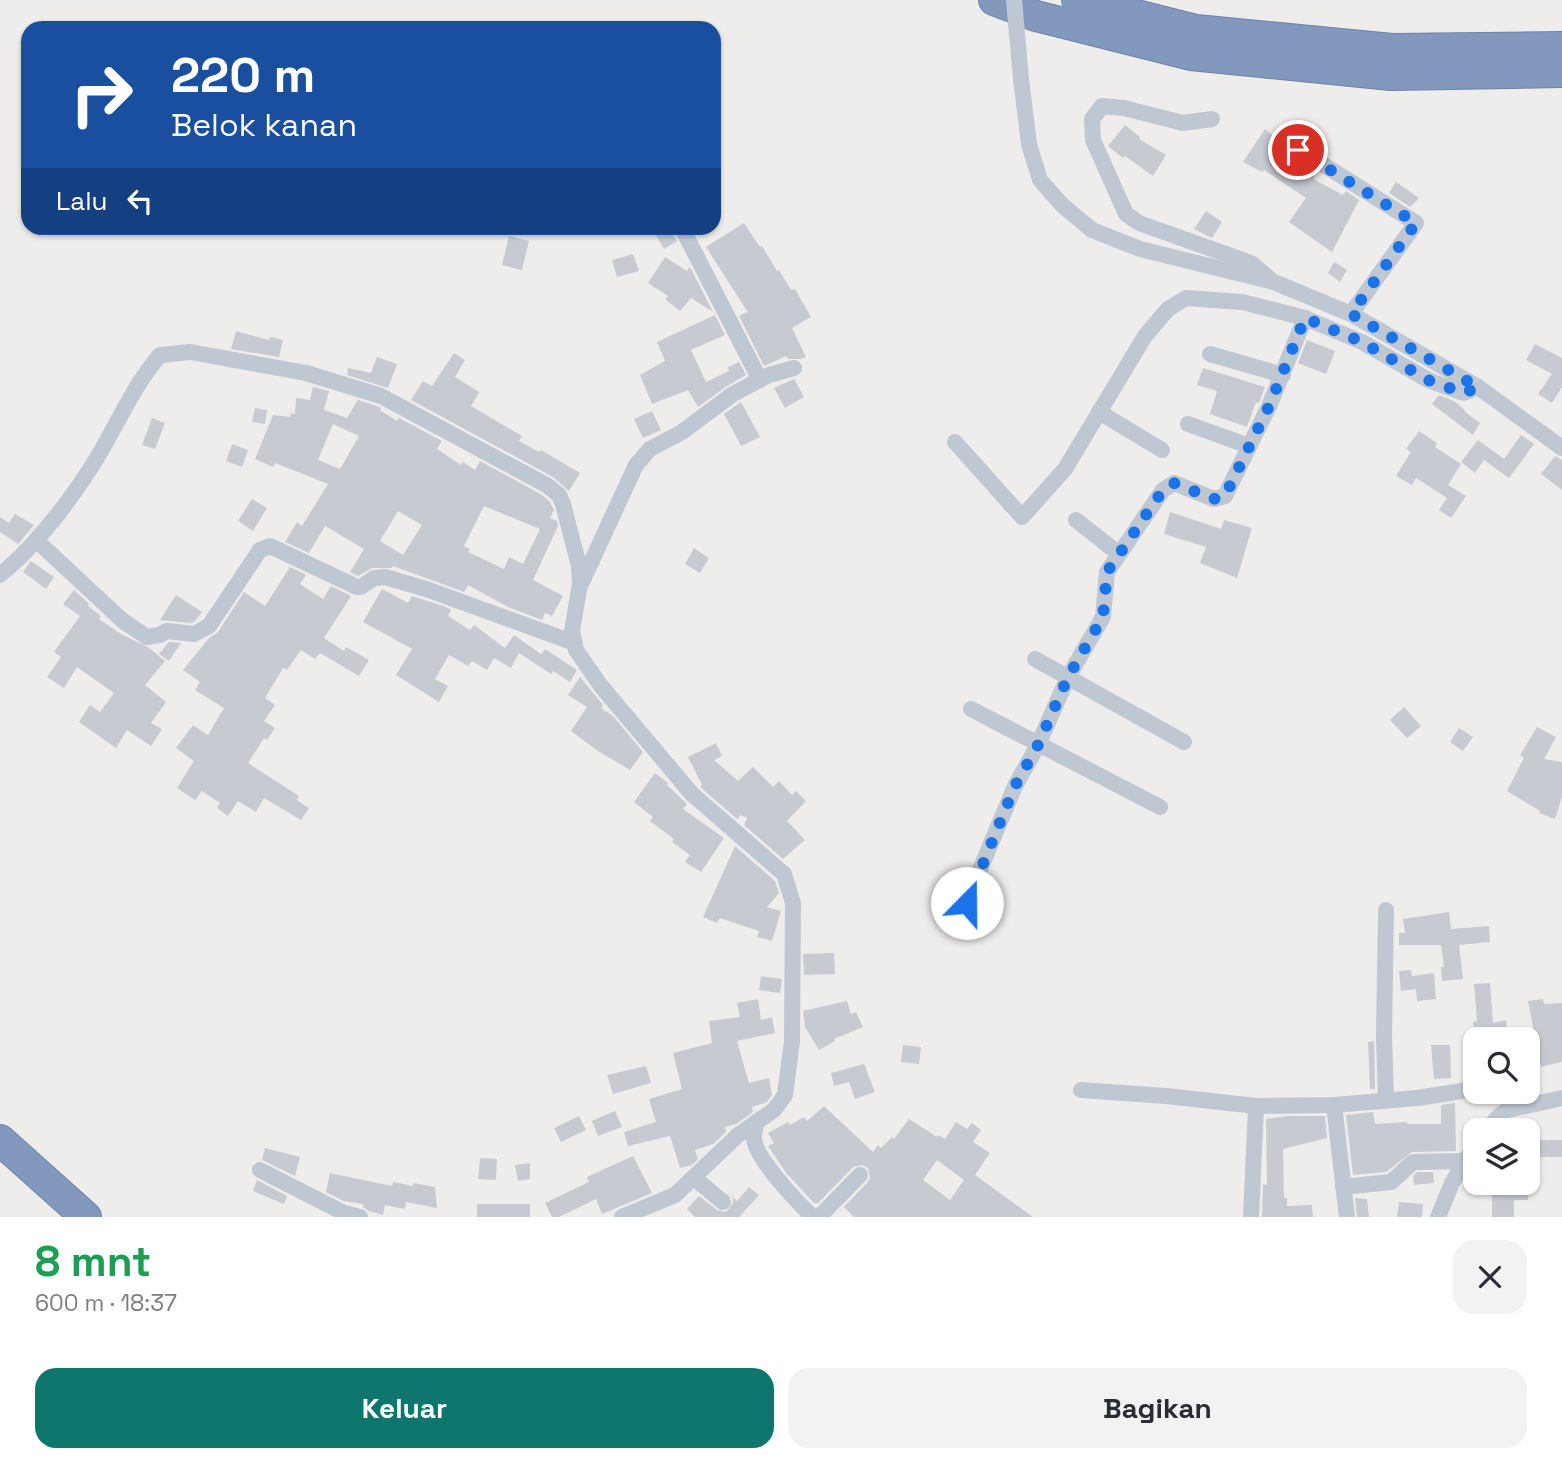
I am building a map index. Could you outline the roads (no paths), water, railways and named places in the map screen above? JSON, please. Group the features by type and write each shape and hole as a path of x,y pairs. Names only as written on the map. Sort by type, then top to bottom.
{"highway":[{"path":"994,0 1036,16 1191,55 1391,75 1562,72"},
{"path":"1077,0 1196,30 1340,44 1392,49 1562,47"},
{"path":"0,1140 86,1217"}],"street":[{"path":"1014,0 1029,144 1041,180 1062,205 1092,230 1139,249 1274,282 1351,314 1478,387 1557,445 1562,427"},
{"path":"1212,119 1182,123 1124,108 1102,106 1092,119 1093,140 1126,214 1139,223 1251,263 1274,282"},
{"path":"1289,143 1416,223 1351,314"},
{"path":"686,235 760,380"},
{"path":"955,442 1022,517 1065,469 1145,336 1168,309 1186,298 1242,302 1305,318 1362,342 1430,381 1464,393 1478,387"},
{"path":"967,903 1015,786 1038,745 1068,677 1103,617 1107,572 1163,490 1174,483 1214,499 1225,496 1283,375 1305,318"},
{"path":"0,575 36,540 90,469 142,376 160,355 190,352 306,373 381,396 548,486 559,495 579,566 580,584 572,642 601,686 692,794 783,874 793,903 792,1041 785,1095 774,1110 738,1135 674,1195 622,1217"},
{"path":"1210,354 1283,375"},
{"path":"580,584 636,466 650,449 682,432 733,394 760,380 794,368"},
{"path":"1099,412 1162,450"},
{"path":"1188,424 1249,446"},
{"path":"1076,520 1119,554"},
{"path":"36,540 123,621 148,636 167,631 194,634 209,626 260,550 270,547 357,587 374,578 385,577 426,589 572,642"},
{"path":"1035,659 1184,742"},
{"path":"971,709 1160,807"},
{"path":"1386,910 1386,1099"},
{"path":"1081,1090 1166,1096 1256,1107 1334,1105 1463,1091"},
{"path":"1497,1118 1521,1105 1562,1098"},
{"path":"1334,1105 1347,1217"},
{"path":"1251,1217 1256,1107"},
{"path":"756,1122 754,1140 763,1158 793,1198 813,1217"},
{"path":"1343,1187 1391,1182 1413,1162 1463,1161"},
{"path":"1437,1217 1463,1165"},
{"path":"260,1170 345,1213 360,1217"},
{"path":"819,1217 860,1175"},
{"path":"694,1178 723,1202"}]}
